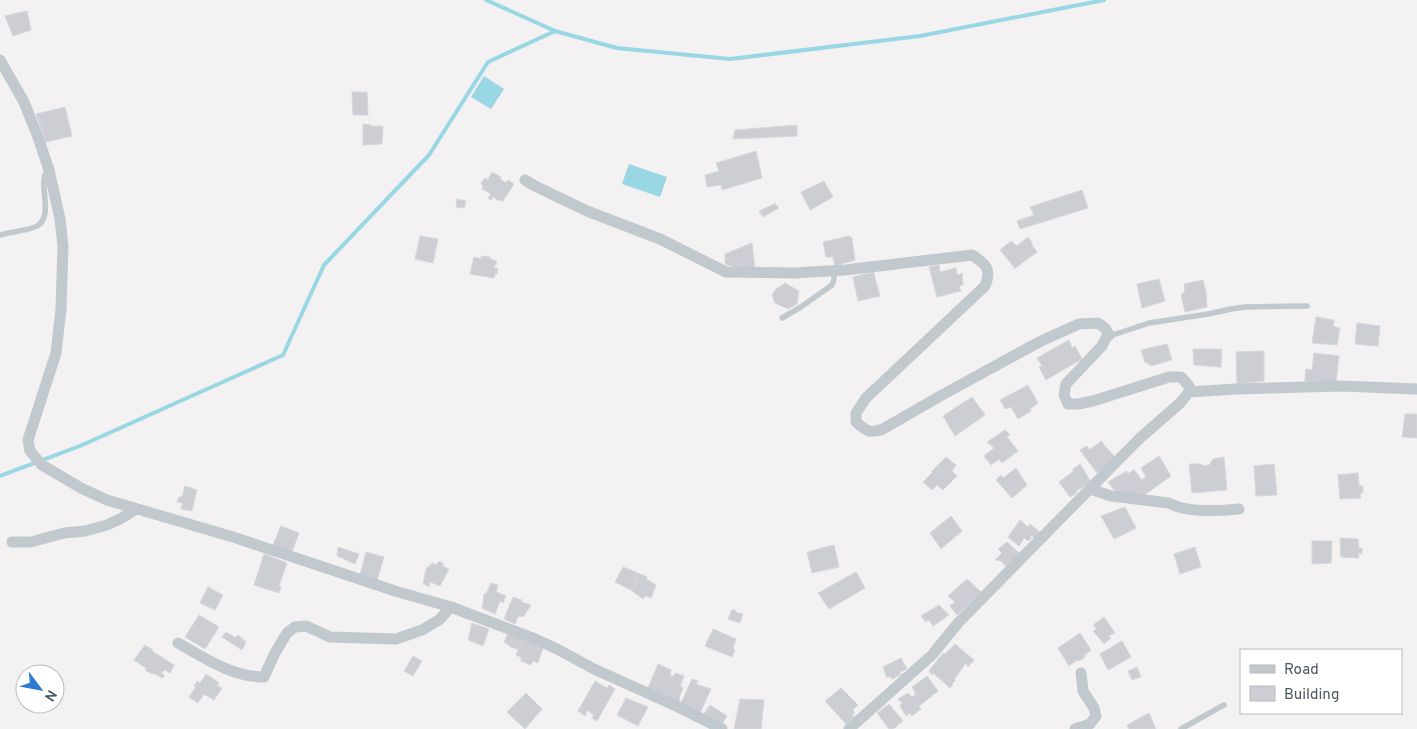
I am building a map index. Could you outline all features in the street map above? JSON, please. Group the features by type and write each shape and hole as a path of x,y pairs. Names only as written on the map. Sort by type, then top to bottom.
{"street":[{"path":"0,60 24,102 49,170 60,219 63,246 62,309 56,353 28,440 30,451 42,465 81,488 107,500 233,537 451,608 534,639 557,649 594,670 674,705 722,729"},
{"path":"525,180 587,211 660,240 726,272 748,274 845,270 972,255 984,262 988,269 988,279 985,286 866,398 856,414 856,422 868,431 876,432 883,429 1041,341 1079,324 1098,323 1110,335 1066,384 1064,395 1068,404 1078,404 1093,400 1169,377 1181,377 1188,386 1189,392"},
{"path":"849,729 932,654 958,623 1139,439 1180,403 1189,392 1341,386 1417,389"},
{"path":"1090,489 1112,496 1169,503 1176,507 1215,512 1240,509"},
{"path":"12,542 31,542 64,533 85,531 120,520 136,509"},
{"path":"178,643 232,671 264,678 275,653 287,633 295,627 306,626 330,637 396,639 422,630 439,620 451,608"},
{"path":"1076,729 1090,724 1096,716 1094,708 1083,691 1081,673"}],"lane":[{"path":"0,235 37,226 42,222 46,204 44,193 45,174 49,170"},
{"path":"782,318 832,285 835,280 831,270"},
{"path":"1110,335 1149,324 1231,309 1307,306"},
{"path":"1181,729 1224,705"}],"water":[{"path":"484,76 504,89 491,109 471,97"},
{"path":"629,164 667,177 660,197 622,184"}],"building":[{"path":"27,11 31,30 13,36 5,16"},
{"path":"352,92 367,92 368,115 353,115"},
{"path":"65,107 72,136 46,142 36,114"},
{"path":"363,124 383,126 382,144 363,145"},
{"path":"797,125 797,136 733,139 735,130"},
{"path":"756,151 762,178 722,190 721,185 707,187 705,175 719,171 716,163"},
{"path":"492,172 501,177 500,179 506,183 508,180 514,184 503,201 493,197 491,200 488,198 491,194 482,189 481,183 485,178 488,180"},
{"path":"824,181 833,197 810,210 801,192"},
{"path":"1082,190 1088,208 1020,229 1017,221 1034,215 1030,207"},
{"path":"457,199 466,201 464,208 456,207"},
{"path":"776,203 779,208 763,217 759,211"},
{"path":"420,236 438,239 433,263 415,259"},
{"path":"849,236 852,238 855,260 835,266 833,257 826,257 823,242"},
{"path":"1028,237 1037,252 1014,269 1000,250 1011,241 1017,246"},
{"path":"752,243 755,268 742,270 725,264 725,254"},
{"path":"481,256 490,257 490,259 497,261 494,268 498,268 497,274 495,274 494,278 470,274 474,257 481,259"},
{"path":"939,265 940,272 956,268 957,275 962,273 963,285 959,286 961,291 937,297 929,267"},
{"path":"874,272 880,296 858,301 853,277"},
{"path":"1159,279 1165,301 1142,308 1137,284"},
{"path":"1203,280 1207,296 1207,307 1185,312 1181,295 1185,291 1184,284"},
{"path":"785,283 799,291 797,304 788,309 775,303 772,295 776,289"},
{"path":"1316,317 1334,320 1333,326 1340,328 1337,345 1312,343"},
{"path":"1357,323 1380,326 1378,346 1355,344"},
{"path":"1069,340 1072,348 1075,346 1082,359 1046,380 1039,367 1042,366 1037,358"},
{"path":"1167,344 1172,360 1150,366 1147,362 1145,363 1141,350"},
{"path":"1193,349 1222,349 1221,367 1194,365"},
{"path":"1264,351 1264,381 1237,384 1236,352"},
{"path":"1314,353 1339,356 1336,383 1305,381 1306,369 1312,370"},
{"path":"1028,385 1038,403 1030,409 1031,411 1018,419 1011,407 1005,409 1000,400"},
{"path":"972,397 985,415 955,436 943,416"},
{"path":"1405,414 1417,414 1417,438 1402,437"},
{"path":"1005,430 1010,435 1007,437 1018,451 1002,463 999,459 991,465 984,456 994,448 987,442"},
{"path":"1102,441 1116,458 1097,473 1080,450 1087,446 1089,450"},
{"path":"1159,456 1171,476 1143,496 1117,494 1108,482 1127,471 1127,474 1134,470 1142,480 1146,477 1141,468"},
{"path":"946,457 956,465 952,471 957,476 943,490 937,485 932,490 923,482"},
{"path":"1224,457 1227,490 1192,493 1189,464 1209,465 1213,459"},
{"path":"1080,464 1091,482 1087,487 1086,485 1070,497 1059,482"},
{"path":"1274,464 1277,495 1256,496 1254,466"},
{"path":"1016,468 1027,485 1012,498 996,480 1001,475 1003,478"},
{"path":"1358,473 1359,486 1363,486 1363,493 1360,493 1361,498 1340,499 1338,475"},
{"path":"185,486 197,490 192,511 181,509 183,503 177,502 179,497 182,497"},
{"path":"1125,507 1136,528 1114,539 1101,516"},
{"path":"951,516 962,531 941,549 930,533"},
{"path":"1020,520 1028,527 1030,524 1041,533 1035,539 1030,534 1031,539 1028,541 1024,538 1019,546 1008,537"},
{"path":"281,526 299,533 291,554 272,547"},
{"path":"1340,538 1358,539 1359,548 1362,548 1362,554 1358,553 1359,558 1341,557"},
{"path":"1312,541 1332,541 1331,563 1312,564"},
{"path":"1007,542 1020,554 1006,566 1001,561 995,560 1002,553 998,549"},
{"path":"834,545 839,567 812,573 807,552"},
{"path":"338,547 359,554 355,564 337,556"},
{"path":"1195,547 1201,567 1180,574 1174,554"},
{"path":"366,552 384,557 377,580 360,575"},
{"path":"264,554 287,563 279,586 281,587 279,593 254,585"},
{"path":"439,561 444,564 442,566 449,569 440,586 430,582 429,587 423,583 426,570 432,563 436,565"},
{"path":"623,567 636,572 633,577 638,578 636,585 631,590 615,582"},
{"path":"636,572 647,577 646,579 656,585 651,598 645,596 643,599 631,590 636,585 638,578 633,577"},
{"path":"856,572 865,588 829,609 818,593"},
{"path":"967,579 981,592 957,615 950,606 955,602 948,596"},
{"path":"491,583 498,585 496,592 506,596 503,603 500,601 495,614 482,608 483,596 486,594"},
{"path":"208,587 223,595 215,610 200,603"},
{"path":"513,597 531,605 523,617 518,616 515,624 504,619"},
{"path":"939,605 949,615 933,626 929,620 926,622 921,616"},
{"path":"732,610 743,614 740,623 728,619"},
{"path":"199,615 219,627 205,649 185,637"},
{"path":"1104,617 1115,633 1108,636 1111,638 1104,644 1093,631 1097,629 1093,625"},
{"path":"472,623 489,629 483,646 468,640"},
{"path":"510,629 532,639 529,644 523,640 519,650 504,642"},
{"path":"713,629 736,639 732,657 705,646"},
{"path":"226,632 236,638 238,635 246,642 242,650 222,637"},
{"path":"1080,633 1091,650 1085,657 1069,666 1058,648"},
{"path":"523,640 543,648 538,663 533,661 531,665 521,661 521,657 516,655"},
{"path":"1122,641 1131,657 1108,670 1100,654"},
{"path":"955,644 974,660 968,667 966,663 950,688 929,671 943,653 945,654"},
{"path":"145,645 174,665 170,673 165,670 161,673 165,676 162,678 145,670 146,668 134,660"},
{"path":"413,656 422,661 413,676 404,671"},
{"path":"901,658 907,669 899,672 902,674 892,679 890,676 887,678 883,667"},
{"path":"658,664 671,670 670,676 674,676 675,673 684,676 680,686 683,688 679,704 648,688"},
{"path":"1137,667 1141,677 1132,680 1128,671"},
{"path":"206,674 219,683 217,686 222,688 214,700 204,694 198,703 189,697 196,687 194,686 197,681 200,683"},
{"path":"927,676 938,691 919,706 921,709 912,716 910,713 906,716 900,706 902,703 898,699 908,693 912,697 916,694 912,687"},
{"path":"692,679 698,681 696,684 711,689 700,713 680,705"},
{"path":"595,681 607,688 609,685 615,689 597,721 592,718 594,715 587,710 585,716 578,711"},
{"path":"841,688 858,705 853,710 855,713 852,714 854,717 846,724 825,701"},
{"path":"526,693 542,709 525,729 507,712"},
{"path":"626,698 648,707 638,726 617,715"},
{"path":"740,699 764,700 761,729 734,729"},
{"path":"889,704 903,721 893,729 889,729 877,713"},
{"path":"710,705 727,716 721,726 703,715"},
{"path":"1149,713 1156,729 1129,729 1127,725"}],"waterway":[{"path":"486,0 555,31 617,48 730,59 920,36 1104,0"},
{"path":"0,476 80,446 283,355 324,265 429,155 488,62 555,31"}]}
